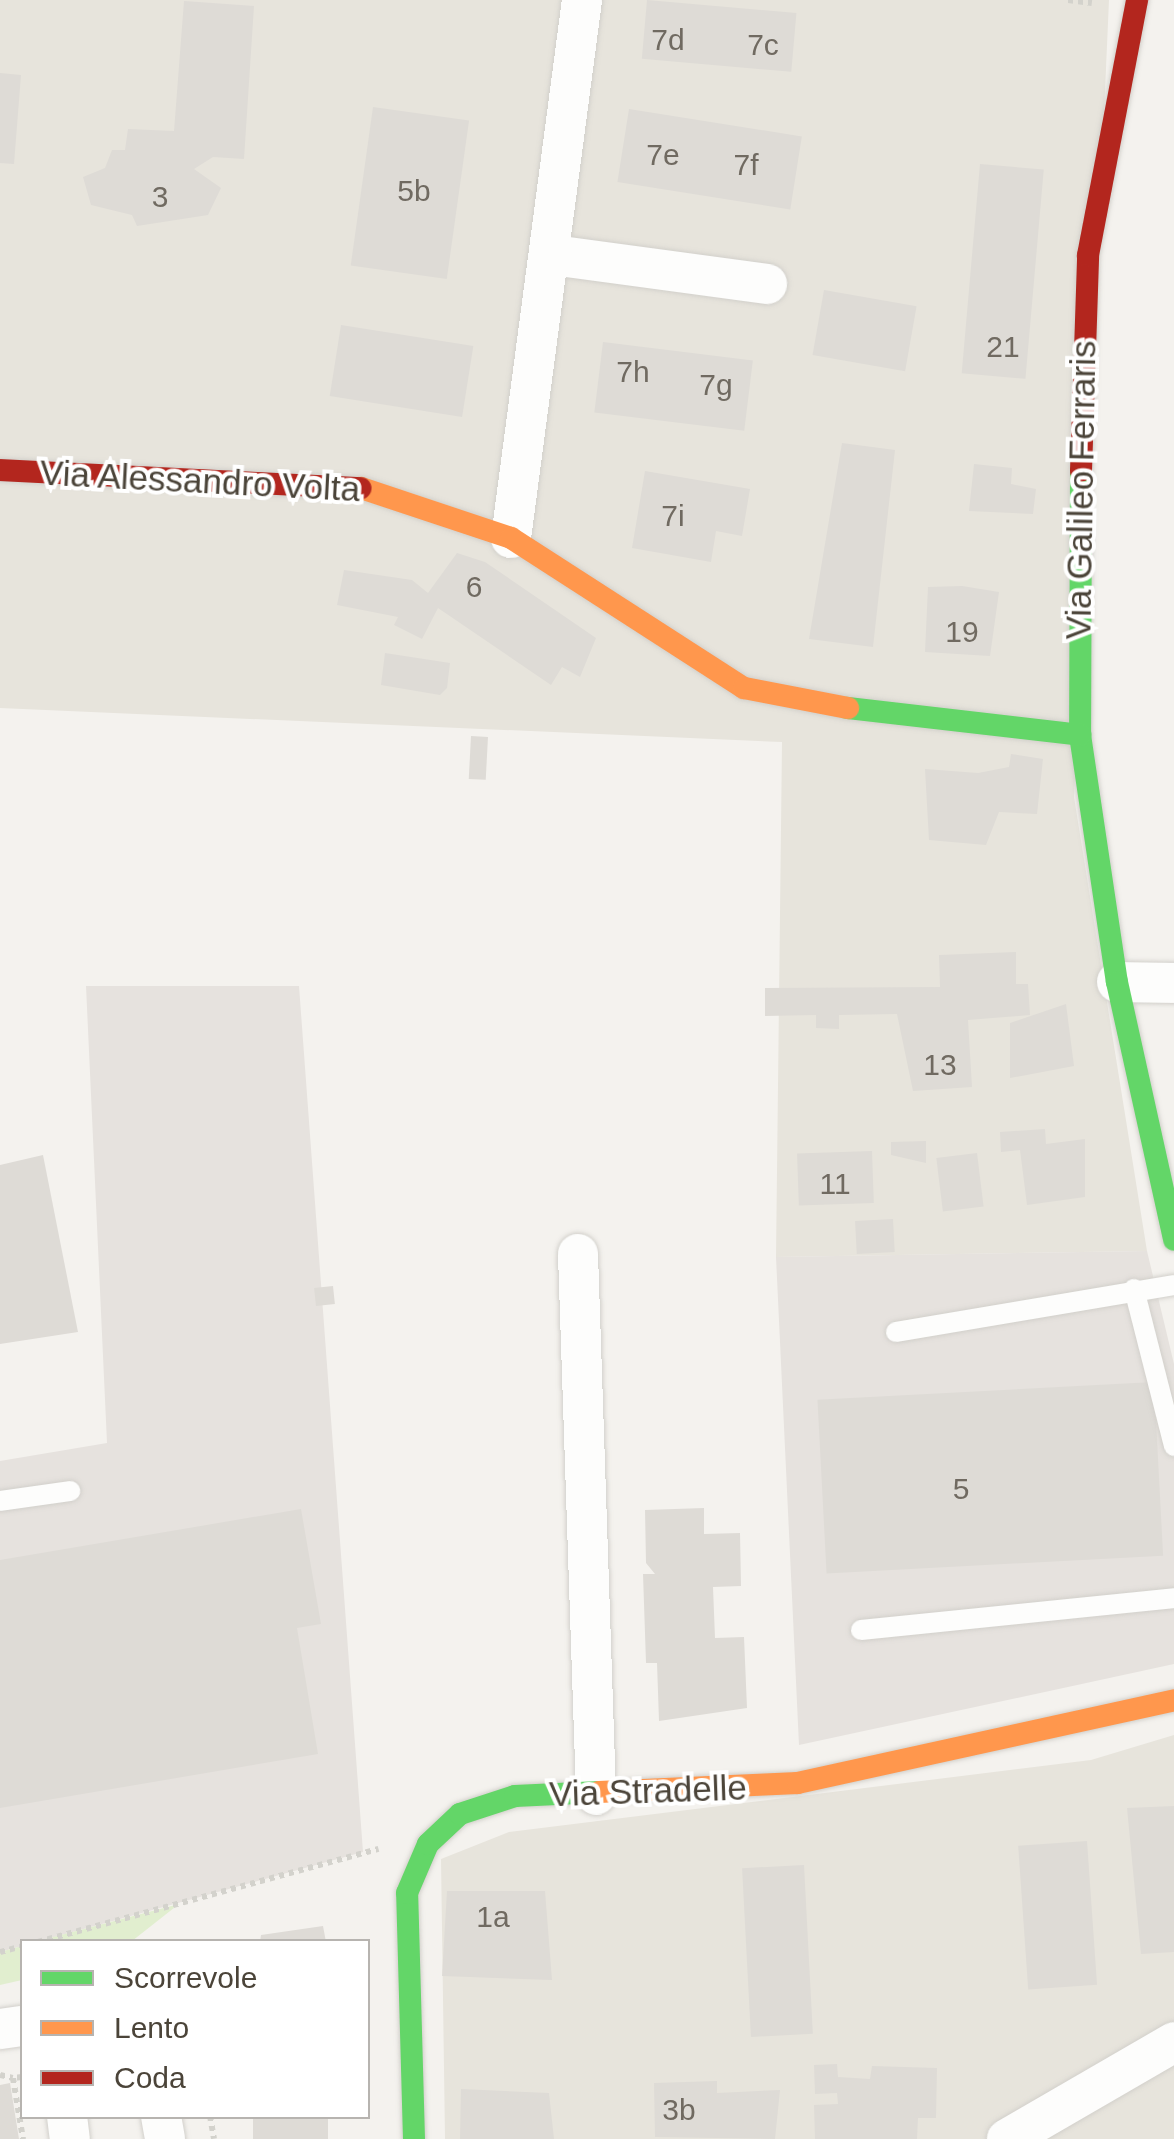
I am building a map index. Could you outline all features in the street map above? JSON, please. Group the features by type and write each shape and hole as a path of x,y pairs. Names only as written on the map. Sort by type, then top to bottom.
{"street":[{"path":"511,538 553,255 582,0"},
{"name":"Via Galileo Ferraris","path":"1137,0 1088,255 1080,734 1117,982 1174,1240"},
{"path":"553,255 767,284"},
{"name":"Via Alessandro Volta","path":"0,470 368,488 511,538 744,688 919,721 1080,734"},
{"path":"1117,982 1174,983"},
{"path":"578,1254 596,1795"},
{"name":"Via Stradelle","path":"414,2139 406,1907 421,1854 478,1804 798,1783 1174,1700"},
{"path":"1007,2139 1174,2042"}],"lane":[{"path":"896,1332 1174,1285"},
{"path":"1134,1290 1174,1446"},
{"path":"0,1501 70,1491"},
{"path":"861,1630 1174,1598"}],"path":[{"path":"49,1939 390,1847"},
{"path":"0,2075 20,2077"},
{"path":"13,2078 23,2139"}],"shaded area":[{"path":"0,0 1109,0 1074,797 1147,1251 776,1257 782,742 0,708"},
{"path":"86,986 299,986 363,1852 47,1939 20,1939 20,1946 0,1952 0,1461 107,1443"},
{"path":"1147,1251 1174,1364 1174,1664 799,1745 776,1257"},
{"path":"1174,1735 1174,2139 445,2139 441,1859 509,1832 1091,1760"}],"green space":[{"path":"179,1904 135,1939 46,1939"},
{"path":"20,1947 20,1980 0,1985 0,1952"}],"building":[{"path":"647,0 796,13 791,72 642,59"},
{"path":"184,1 254,6 244,159 213,157 194,169 221,188 208,215 137,226 132,215 91,205 83,177 105,168 112,150 125,150 128,129 174,131"},
{"path":"0,73 21,75 14,164 0,163"},
{"path":"373,107 469,120 447,279 351,265"},
{"path":"629,109 802,136 790,209 617,182"},
{"path":"980,164 1044,170 1025,379 962,373"},
{"path":"824,290 917,306 905,371 813,355"},
{"path":"341,325 473,346 462,417 330,396"},
{"path":"603,342 753,360 744,431 594,412"},
{"path":"842,443 895,450 873,647 809,639"},
{"path":"974,464 1012,468 1011,484 1036,489 1033,514 969,511"},
{"path":"645,471 750,489 742,536 716,531 711,562 632,548"},
{"path":"457,553 485,562 596,638 580,677 562,667 551,685 438,608 422,639 394,625 398,617 337,605 344,570 412,580 428,593"},
{"path":"962,586 999,592 990,656 925,652 928,587"},
{"path":"385,653 450,663 447,688 440,695 381,685"},
{"path":"471,736 488,737 486,780 469,779"},
{"path":"1011,754 1043,759 1037,814 999,812 986,845 929,840 925,769 978,773 1009,767"},
{"path":"1016,952 1016,984 1028,984 1030,1015 968,1020 972,1087 913,1091 897,1014 839,1015 839,1029 816,1028 816,1015 765,1016 765,988 940,987 939,955"},
{"path":"1066,1004 1074,1066 1010,1078 1010,1023"},
{"path":"1045,1129 1046,1144 1085,1139 1085,1197 1027,1205 1020,1150 1001,1152 1000,1132"},
{"path":"926,1141 926,1163 891,1155 891,1142"},
{"path":"872,1151 874,1203 799,1206 797,1154"},
{"path":"977,1153 984,1207 943,1212 936,1158"},
{"path":"43,1155 78,1332 0,1344 0,1165"},
{"path":"893,1219 895,1252 857,1254 855,1221"},
{"path":"333,1286 335,1304 316,1306 314,1288"},
{"path":"1154,1382 1163,1556 827,1573 817,1400"},
{"path":"704,1508 704,1534 740,1533 741,1586 713,1587 715,1638 744,1637 747,1708 659,1721 657,1663 646,1663 643,1574 655,1574 646,1563 645,1510"},
{"path":"301,1509 321,1624 297,1628 318,1754 0,1808 0,1560"},
{"path":"1174,1806 1174,1952 1141,1954 1127,1808"},
{"path":"1087,1841 1097,1985 1028,1989 1018,1846"},
{"path":"804,1865 813,2034 751,2037 742,1868"},
{"path":"447,1891 545,1891 552,1980 442,1976"},
{"path":"323,1926 325,1939 260,1939 261,1935"},
{"path":"837,2064 838,2077 870,2079 872,2066 937,2068 936,2118 918,2118 917,2139 815,2139 814,2105 838,2104 837,2093 815,2094 814,2065"},
{"path":"717,2081 717,2093 780,2090 775,2139 655,2137 654,2083"},
{"path":"10,2083 19,2139 0,2139 0,2085"},
{"path":"461,2089 549,2093 554,2139 460,2139"},
{"path":"253,2119 328,2119 328,2139 253,2139"}],"traffic: fast":[{"path":"1081,471 1080,735 1117,982 1174,1240"},
{"path":"848,708 1080,735"},
{"path":"414,2139 407,1893 428,1844 460,1814 515,1796 599,1792"}],"traffic: slow":[{"path":"361,488 511,538 744,688 848,708"},
{"path":"599,1792 798,1783 1174,1700"}],"traffic: jam":[{"path":"1081,471 1088,255 1137,0"},
{"path":"0,470 361,488"}]}
